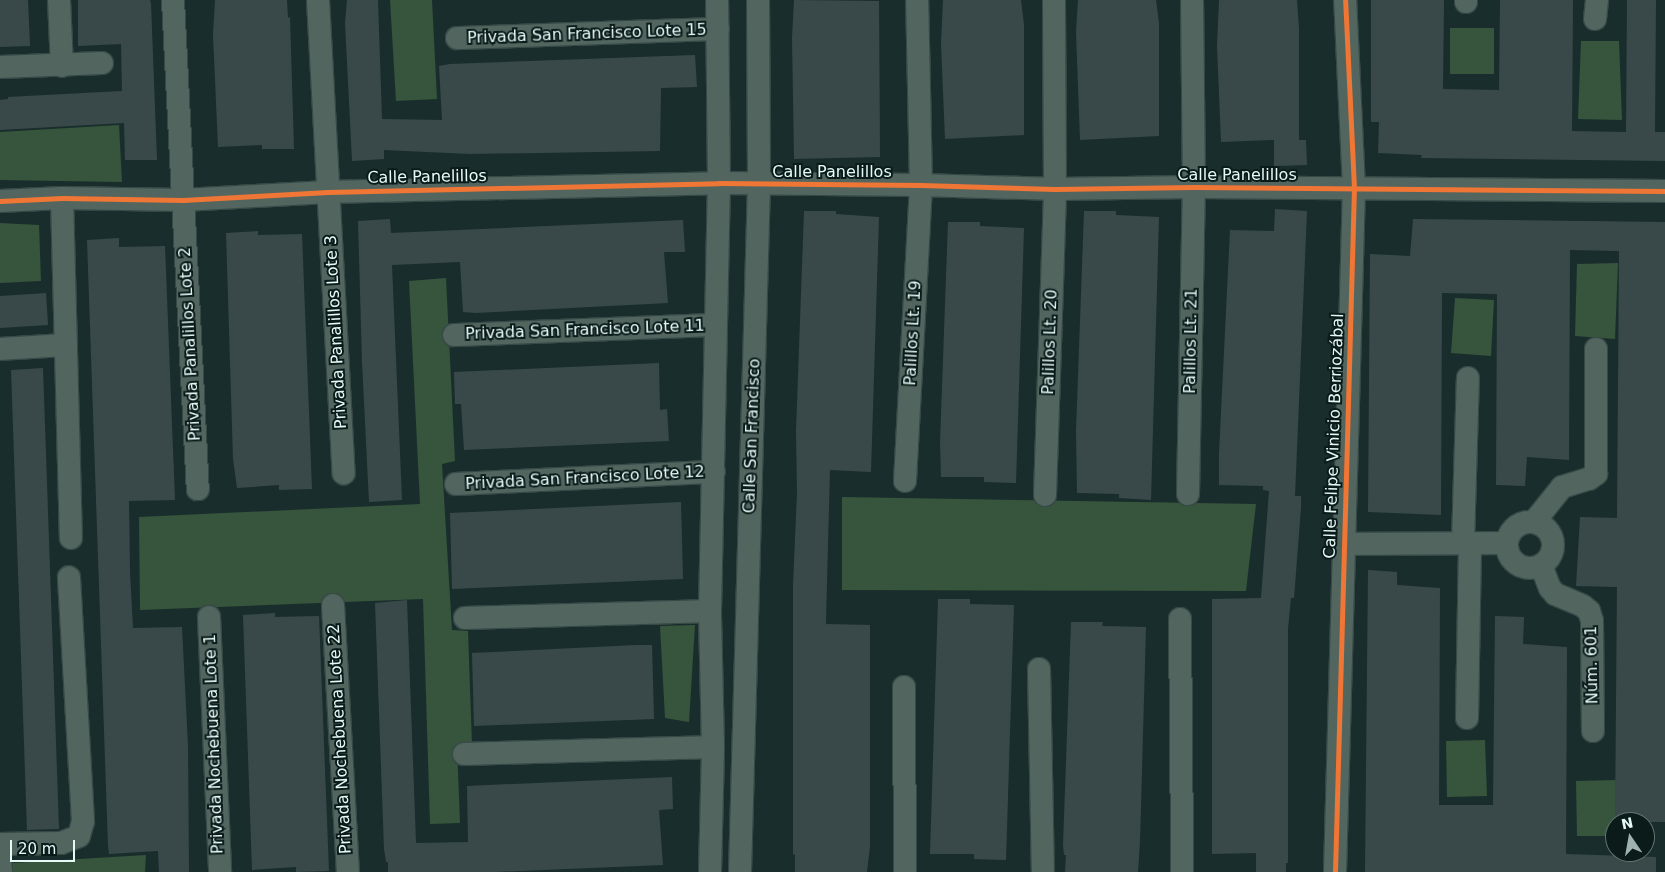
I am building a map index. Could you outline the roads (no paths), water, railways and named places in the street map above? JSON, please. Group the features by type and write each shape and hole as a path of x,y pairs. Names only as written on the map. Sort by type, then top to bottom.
{"street":[{"path":"59,0 62,66"},
{"name":"Privada Panalillos Lote 2","path":"173,0 198,489"},
{"name":"Privada Panalillos Lote 3","path":"318,0 344,473"},
{"path":"710,872 713,748 710,610 719,183 717,0"},
{"name":"Calle San Francisco","path":"740,872 759,184 758,0"},
{"name":"Palillos Lt. 19","path":"905,481 922,185 917,0"},
{"name":"Palillos Lt. 20","path":"1045,495 1055,189 1054,0"},
{"name":"Palillos Lt. 21","path":"1188,494 1194,187 1192,0"},
{"name":"Calle Felipe Vinicio Berriozábal","path":"1335,872 1354,188 1345,0"},
{"name":"Privada San Francisco Lote 15","path":"457,38 718,30"},
{"path":"0,67 102,63"},
{"name":"Calle Panelillos","path":"0,201 62,198 183,200 328,192 719,183 922,185 1055,189 1194,187 1665,191"},
{"path":"62,198 72,538"},
{"name":"Privada San Francisco Lote 11","path":"454,335 715,326"},
{"path":"0,349 66,345"},
{"path":"1534,522 1562,487 1589,479 1596,474 1596,349"},
{"path":"1467,718 1468,378"},
{"name":"Privada San Francisco Lote 12","path":"456,484 714,472"},
{"path":"1534,522 1550,532 1553,541 1553,551 1541,566 1529,568 1517,565 1509,556 1507,543 1511,531 1516,527 1522,523 1534,522"},
{"path":"1343,544 1507,543"},
{"name":"Núm. 601","path":"1541,566 1550,588 1555,594 1583,606 1589,611 1592,621 1593,731"},
{"path":"0,844 61,843 79,836 83,821 69,578"},
{"name":"Privada Nochebuena Lote 22","path":"333,605 348,872"},
{"path":"465,618 710,610"},
{"name":"Privada Nochebuena Lote 1","path":"209,617 220,872"},
{"path":"1180,620 1182,872"},
{"path":"1039,669 1043,872"},
{"path":"904,687 905,872"},
{"path":"464,754 713,748"},
{"path":"0,860 1,872"}]}
